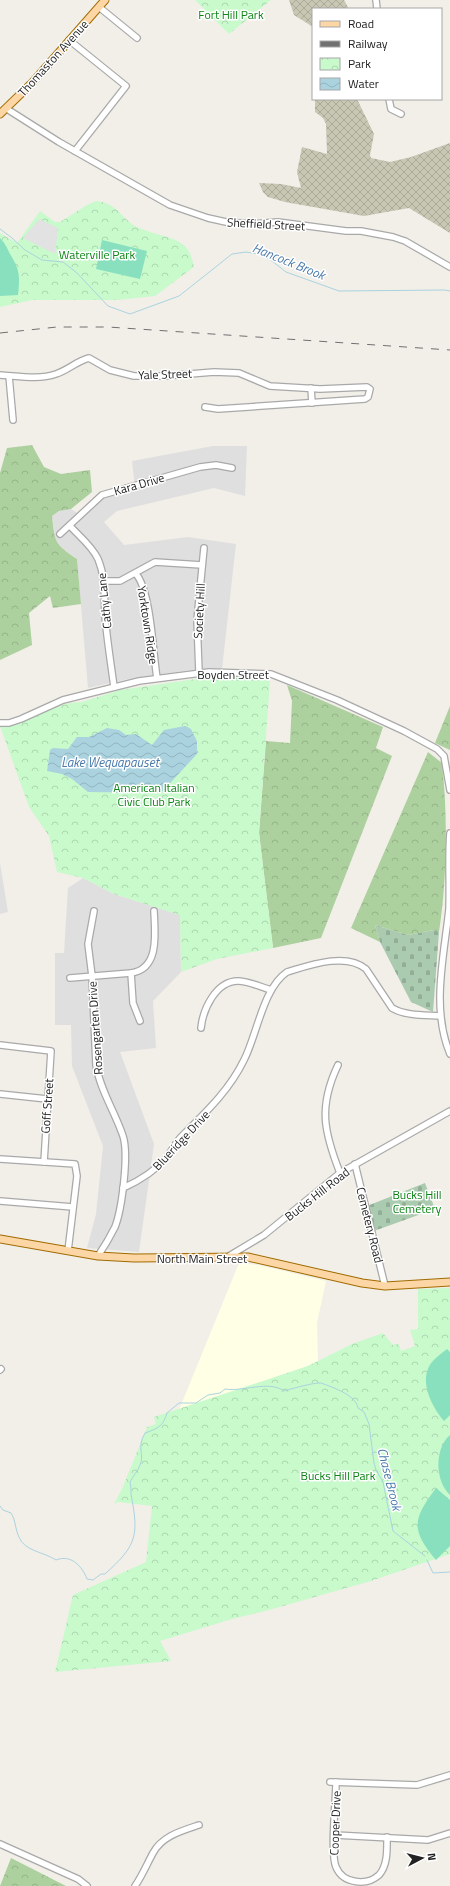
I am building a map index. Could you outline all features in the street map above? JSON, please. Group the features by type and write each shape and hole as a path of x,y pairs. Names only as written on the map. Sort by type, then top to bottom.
{"main road":[{"name":"Thomaston Avenue","path":"0,114 7,109 104,0"},
{"name":"North Main Street","path":"0,1239 98,1256 134,1258 248,1257 362,1283 385,1286 450,1282"}],"street":[{"path":"99,6 137,38"},
{"path":"69,40 126,86 75,151"},
{"path":"389,100 391,109 401,114"},
{"name":"Sheffield Street","path":"7,109 75,151 170,205 208,218 226,222 252,224 278,222 393,237 405,241 450,267"},
{"name":"Yale Street","path":"0,375 36,377 56,374 80,360 89,358 110,370 134,376 165,376 214,372 239,374 270,386 312,388 367,387 370,389 370,394 365,399 218,409 205,407"},
{"path":"9,376 13,420"},
{"path":"312,388 312,402"},
{"name":"Kara Drive","path":"60,534 102,494 200,467 216,465 232,468"},
{"name":"Cathy Lane","path":"70,526 87,543 97,557 104,581 105,617 114,687"},
{"name":"Society Hill","path":"199,673 197,620 204,548"},
{"path":"104,581 120,581 136,574 148,564 155,562 202,565"},
{"name":"Yorktown Ridge","path":"136,574 141,579 146,596 156,678"},
{"name":"Boyden Street","path":"0,723 22,719 63,700 156,678 199,673 271,674 337,700 437,748 444,756 450,790"},
{"path":"450,833 449,908 441,978 440,1016 450,1054"},
{"name":"Rosengarten Drive","path":"94,911 88,944 92,976 96,1065 98,1078 123,1137 125,1149 123,1188 120,1209 115,1227 98,1256"},
{"path":"70,978 131,973 144,969 152,957 155,942 154,911"},
{"name":"Blueridge Drive","path":"123,1188 134,1183 158,1165 179,1139 217,1102 244,1060 271,990 281,976 287,972 344,960 360,965 366,970 387,1002 397,1011 415,1015 440,1016"},
{"path":"131,973 133,1004 140,1021"},
{"path":"201,1028 202,1015 219,988 238,981 271,990"},
{"name":"Goff Street","path":"0,1045 51,1051 44,1162"},
{"path":"338,1065 332,1076 326,1100 324,1121 328,1144 340,1173"},
{"path":"0,1094 47,1099"},
{"name":"Bucks Hill Road","path":"229,1256 264,1235 340,1173 450,1111"},
{"path":"0,1159 75,1164 77,1176 68,1251"},
{"name":"Cemetery Road","path":"355,1164 385,1286"},
{"path":"0,1201 73,1207"},
{"name":"Cooper Drive","path":"387,1837 387,1853 384,1868 379,1875 372,1880 355,1883 340,1875 334,1860 335,1835 333,1782 417,1785 450,1776"},
{"path":"135,1886 154,1851 163,1841 175,1833 199,1825"},
{"path":"335,1835 428,1840 450,1834"},
{"path":"0,1844 78,1878 87,1886"}],"shaded area":[{"path":"289,0 344,0 348,8 312,8 312,26 294,15"},
{"path":"315,100 357,100 374,134 370,155 371,158 390,162 411,157 450,143 450,233 409,208 364,216 285,202 268,197 263,192 259,183 281,184 301,188 297,172 302,147 327,154 326,124 323,118 315,112"},
{"path":"39,219 58,228 55,254 23,238"},
{"path":"213,446 247,446 245,496 214,488 117,511 104,522 124,545 188,537 236,544 222,669 191,670 133,678 88,688 77,559 61,547 55,539 52,516 59,511 71,509 82,516 105,497 135,488 132,461"},
{"path":"0,863 8,912 0,914"},
{"path":"83,878 114,894 180,915 181,972 153,1001 156,1048 120,1052 154,1144 139,1252 87,1248 96,1214 103,1146 72,1066 71,1025 55,1025 55,953 64,953 68,888"},
{"path":"239,1263 259,1265 326,1281 317,1323 318,1361 308,1366 179,1410"}],"green space":[{"name":"Fort Hill Park","path":"195,0 271,0 229,34"},
{"name":"Waterville Park","path":"96,201 103,202 114,208 137,227 171,238 184,245 189,251 194,267 155,296 118,300 32,300 0,307 0,233 17,243 40,211 55,222 60,222"},
{"path":"0,238 6,246 17,269 19,278 18,295 0,296"},
{"path":"102,240 147,251 140,279 96,269"},
{"path":"32,445 44,467 61,474 90,470 92,492 71,509 59,511 52,516 57,542 77,559 81,604 53,608 50,596 29,613 32,645 0,660 0,473 7,448"},
{"name":"American Italian Civic Club Park","path":"230,674 270,681 259,833 273,948 217,959 181,972 180,915 114,894 83,878 57,872 49,836 29,807 0,726 11,724 51,708 70,703 82,702 120,690"},
{"path":"287,685 383,727 376,748 392,756 321,938 273,948 259,833 266,741 290,743 292,701"},
{"path":"450,706 450,750 435,743"},
{"path":"428,752 442,763 444,783 446,848 444,891 439,932 434,930 408,935 375,925 380,942 351,928"},
{"path":"375,925 408,935 434,930 439,932 433,1012 411,1002 380,942"},
{"name":"Bucks Hill Cemetery","path":"425,1183 435,1209 374,1231 367,1206"},
{"name":"Bucks Hill Park","path":"450,1288 450,1554 371,1581 232,1619 160,1641 171,1661 55,1672 73,1595 146,1562 152,1506 118,1502 114,1504 122,1489 147,1427 156,1424 154,1417 308,1366 352,1344 383,1333 393,1345 399,1344 401,1351 415,1346 410,1330 418,1329 418,1289"},
{"path":"447,1349 450,1352 450,1415 444,1421 431,1400 426,1384 426,1376 432,1362"},
{"path":"450,1435 450,1495 441,1482 438,1465 441,1448"},
{"path":"436,1488 450,1500 450,1546 436,1560 422,1540 418,1524 419,1516 423,1508"},
{"path":"11,1858 66,1886 0,1886"}],"water":[{"name":"Lake Wequapauset","path":"185,726 191,729 197,741 197,754 161,793 88,792 72,779 62,774 47,771 50,750 53,748 68,749 77,737 89,737 107,728 119,730 126,735 136,734 152,745 164,730"}],"waterway":[{"name":"Hancock Brook","path":"0,229 25,250 42,260 63,262 77,273 108,306 130,314 179,296 232,254 246,252 258,254 272,261 286,272 339,291 450,291"},
{"name":"Chase Brook","path":"0,1506 3,1510 11,1513 19,1537 25,1545 56,1560 66,1559 75,1562 85,1574 87,1579 93,1580 101,1574 105,1574 116,1564 124,1555 133,1539 135,1520 130,1482 138,1469 142,1458 142,1438 145,1433 160,1426 167,1413 179,1403 196,1403 208,1395 220,1393 225,1389 271,1386 284,1391 321,1383 348,1395 353,1399 358,1408 364,1412 369,1424 374,1463 383,1482 393,1531 425,1556"},
{"name":"Chase Brook","path":"427,1560 433,1573 450,1572"}],"railway":[{"path":"0,333 57,327 108,327 450,350"}]}
